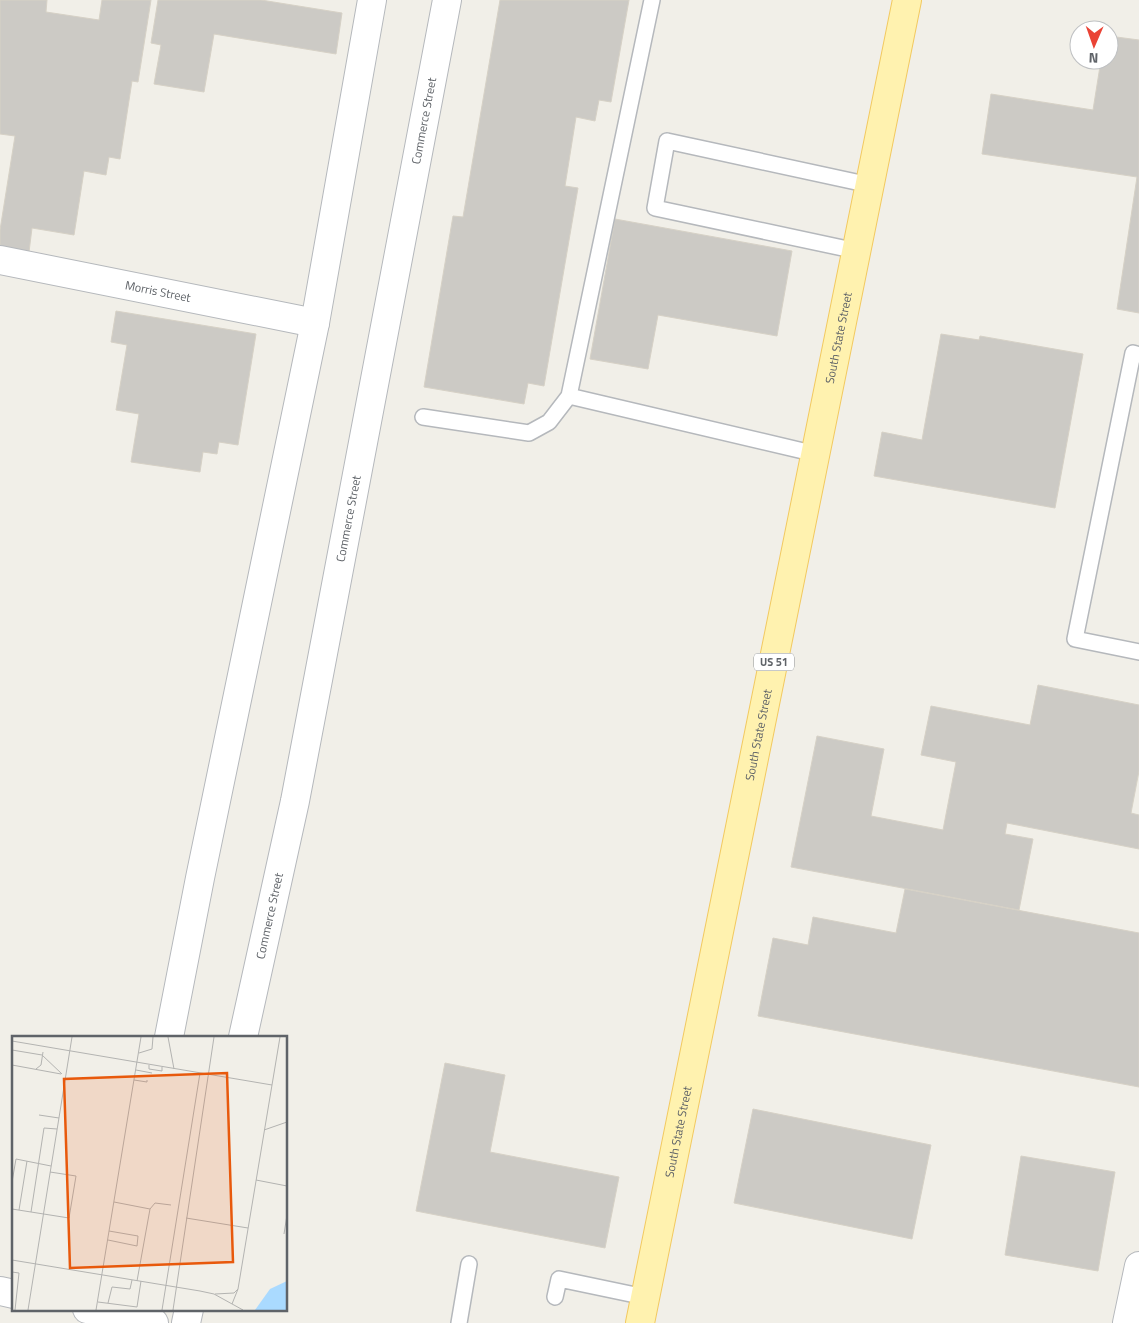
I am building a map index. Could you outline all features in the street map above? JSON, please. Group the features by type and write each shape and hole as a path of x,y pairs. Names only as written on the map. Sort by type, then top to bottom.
{"main road":[{"name":"South State Street","path":"642,1310 907,0"}],"street":[{"path":"170,1036 200,878 315,323 372,0"},
{"name":"Commerce Street","path":"243,1036 295,802 447,0"},
{"name":"Morris Street","path":"0,260 315,323"},
{"path":"1127,1323 1139,1266"},
{"path":"92,1310 154,1323"},
{"path":"186,1323 189,1310"}],"lane":[{"path":"423,417 529,433 549,422 570,396 652,0"},
{"path":"857,251 655,208 667,141 870,185"},
{"path":"1139,355 1133,353 1075,640 1139,652"},
{"path":"570,396 816,454"},
{"path":"459,1323 469,1264"},
{"path":"555,1297 558,1280 642,1310"}],"building":[{"path":"0,0 47,0 46,12 99,20 102,0 151,0 138,82 132,81 120,159 109,157 106,175 84,171 74,235 32,228 29,252 0,248 0,230 15,136 0,134"},
{"path":"158,0 261,0 342,13 336,54 214,34 204,92 154,84 161,45 151,43"},
{"path":"500,0 629,0 611,102 599,100 595,121 576,117 565,186 578,188 544,386 528,383 524,404 424,387 453,216 463,217"},
{"path":"1119,37 1139,40 1139,313 1117,309 1137,177 982,154 991,94 1093,110 1099,70 1119,70"},
{"path":"615,219 792,251 777,336 658,315 648,369 590,359"},
{"path":"116,311 256,334 238,445 219,442 217,454 203,452 200,472 131,462 139,414 116,410 127,345 111,342"},
{"path":"941,334 979,340 980,336 1083,354 1055,508 874,476 882,432 922,440"},
{"path":"1038,685 1139,705 1139,771 1131,813 1139,815 1139,849 1007,823 1005,834 1033,839 1019,910 791,867 817,736 884,749 871,816 943,830 956,762 921,755 931,706 1030,725"},
{"path":"905,889 1139,933 1139,1087 758,1016 773,938 808,945 813,917 896,933"},
{"path":"445,1063 505,1075 490,1152 619,1177 605,1248 416,1211"},
{"path":"753,1109 931,1145 912,1239 734,1203"},
{"path":"1021,1156 1115,1172 1098,1271 1005,1255"}]}
